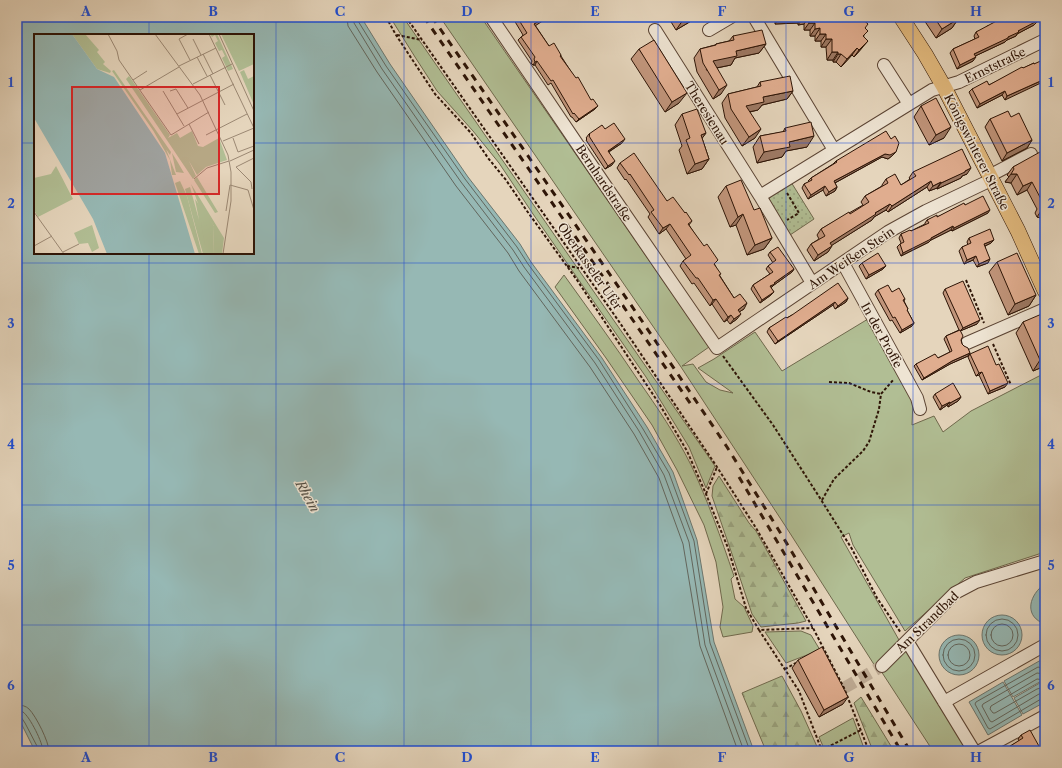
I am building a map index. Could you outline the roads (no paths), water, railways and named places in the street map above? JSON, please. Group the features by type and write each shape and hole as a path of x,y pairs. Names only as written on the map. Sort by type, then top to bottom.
{"main road":[{"name":"Königswinterer Straße","path":"901,17 944,87 1018,231 1045,291"}],"street":[{"path":"709,30 731,17"},
{"path":"754,17 834,150"},
{"name":"Bernhardstraße","path":"494,18 605,185 717,348"},
{"name":"Theresienau","path":"655,30 760,196 812,283"},
{"name":"Ernststraße","path":"944,87 959,82 1045,40"},
{"path":"884,65 909,104"},
{"path":"760,196 932,90 944,87"},
{"name":"Am Weißen Stein","path":"717,348 894,228 990,178 1031,154"},
{"name":"In der Proffe","path":"843,263 917,398 920,409"},
{"path":"967,343 1045,309"},
{"name":"Am Strandbad","path":"882,666 955,593 976,582 1045,562"},
{"path":"907,641 974,751"},
{"path":"944,702 1045,645"},
{"path":"980,751 1045,716"}],"water":[{"name":"Rhein","path":"17,17 361,17 390,64 468,177 520,244 531,262 602,358 647,427 673,472 697,540 714,642 754,751 35,751 17,718"},
{"path":"1042,586 1045,586 1045,624 1034,617 1031,607 1034,596"},
{"path":"1002,615 1010,617 1016,621 1020,627 1022,635 1020,643 1016,649 1010,653 1002,655 994,653 988,649 984,643 982,635 984,627 988,621 994,617"},
{"path":"959,635 967,637 973,641 977,647 979,655 977,663 973,669 967,673 959,675 951,673 945,669 941,663 939,655 941,647 945,641 951,637"},
{"path":"1041,660 1045,668 1045,679 1013,697 1004,681"},
{"path":"1045,680 1045,702 1023,714 1014,698"},
{"path":"1003,682 1022,715 988,735 969,702"}],"tunnel":[{"path":"844,688 882,666"}],"railway":[{"path":"424,17 692,406"},
{"path":"432,17 727,447 783,537 910,751"},
{"path":"739,477 901,751"}]}
